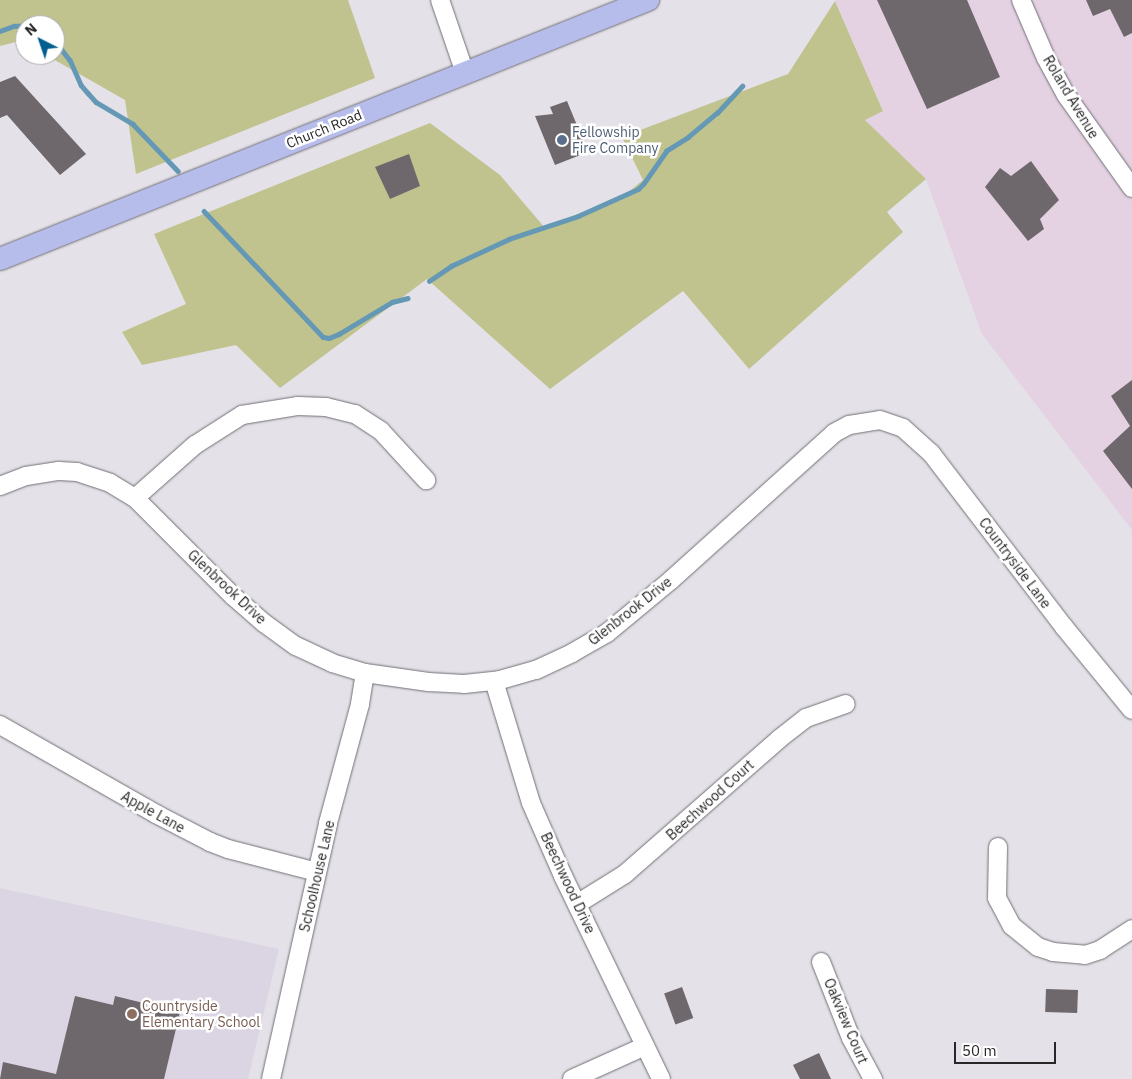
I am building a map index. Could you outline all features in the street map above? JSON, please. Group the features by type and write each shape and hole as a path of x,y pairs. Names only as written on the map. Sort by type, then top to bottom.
{"main road":[{"name":"Church Road","path":"0,259 648,0"}],"street":[{"path":"440,0 465,73"},
{"name":"Roland Avenue","path":"1021,0 1046,58 1066,95 1132,188"},
{"path":"135,498 195,444 242,415 298,406 326,407 355,414 381,430 426,480"},
{"name":"Glenbrook Drive","path":"0,486 42,473 77,472 110,483 135,498 218,582 264,623 314,656 365,673 428,682 464,684 518,676 554,662 607,633 671,580 834,433 849,425 865,421 892,423"},
{"name":"Countryside Lane","path":"892,423 912,434 921,442 951,477 1053,613 1132,710"},
{"name":"Schoolhouse Lane","path":"271,1079 317,872 360,704 365,673"},
{"name":"Beechwood Drive","path":"494,681 531,803 661,1079"},
{"name":"Beechwood Court","path":"577,904 625,874 779,739 806,718 846,704"},
{"name":"Apple Lane","path":"0,725 156,814 210,842 228,849 317,872"},
{"path":"998,847 998,898 1012,926 1023,937 1038,947 1069,955 1085,955 1100,950 1132,929"},
{"name":"Oakview Court","path":"821,962 851,1038 873,1079"},
{"path":"572,1079 644,1046"}],"shaded area":[{"path":"835,0 1132,0 1132,530 982,334 926,179 864,119 883,110"},
{"name":"Countryside Elementary School","path":"0,888 279,949 248,1079 0,1079"}],"green space":[{"path":"0,0 348,0 375,78 136,174 125,100 64,65 65,15 15,15 15,42 0,46"},
{"path":"835,1 883,111 865,120 926,179 887,212 903,232 749,369 683,291 550,389 427,279 280,388 236,345 142,365 122,332 186,304 154,234 430,123 500,175 545,228 626,194 643,180 622,137 788,74"}],"building":[{"path":"877,0 967,0 1000,77 927,109"},
{"path":"1086,0 1132,0 1132,33 1124,37 1110,9 1093,16"},
{"path":"15,76 86,154 60,175 7,115 0,118 0,82"},
{"path":"567,101 588,152 555,165 535,116 553,114 550,107"},
{"path":"409,154 420,186 390,199 375,167"},
{"path":"1031,161 1059,200 1040,219 1044,229 1028,241 985,187 1000,168 1011,176"},
{"path":"1132,380 1132,489 1103,451 1130,426 1111,396"},
{"path":"682,987 693,1018 675,1025 664,993"},
{"path":"1046,989 1078,990 1077,1013 1045,1012"},
{"path":"75,996 113,1005 115,996 180,1012 164,1079 0,1079 3,1062 56,1074"},
{"path":"819,1053 831,1079 800,1079 793,1065"}],"waterway":[{"path":"0,31 15,26"},
{"path":"65,54 70,60 81,85 96,102 133,124 178,171"},
{"path":"429,281 451,266 509,239 578,216 638,189 666,151 688,137 717,113 742,86"},
{"path":"204,211 323,337 329,338 339,334 392,302 408,298"}],"place":[{"name":"Fellowship Fire Company","path":"562,140"},
{"name":"Countryside Elementary School","path":"132,1014"}]}
